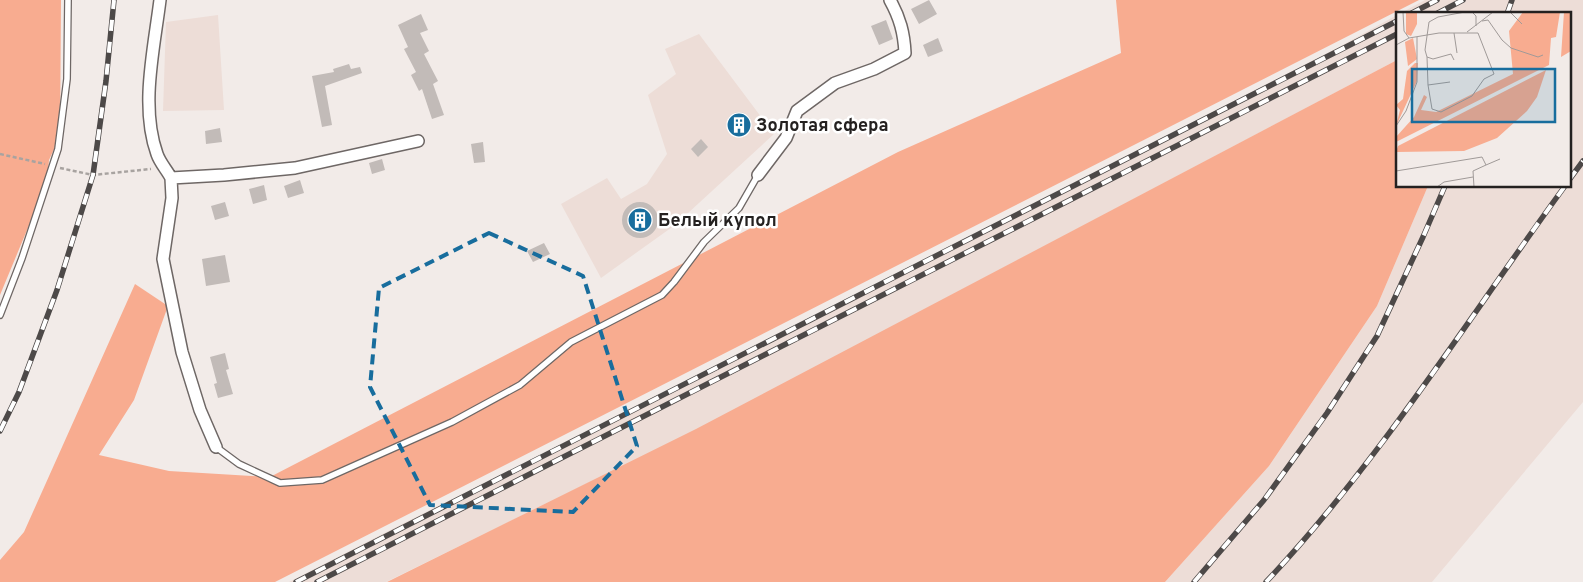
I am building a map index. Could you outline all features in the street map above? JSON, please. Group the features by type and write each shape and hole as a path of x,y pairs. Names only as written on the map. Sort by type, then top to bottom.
{"street":[{"path":"160,0 149,93 150,127 158,156 171,178 172,198 163,259 182,352 200,410 216,447"},
{"path":"758,176 786,138 797,112 835,83 874,69 905,53 902,28 890,0"},
{"path":"171,178 295,168 418,141"}],"lane":[{"path":"0,315 22,258 58,149 68,79 68,0"},
{"path":"216,447 239,464 280,483 322,480 452,422 520,385 571,342 662,295 704,242 739,208 758,176"}],"path":[{"path":"0,154 93,176 165,167"}],"highlighted area":[{"path":"489,233 583,276 637,446 573,512 430,505 370,387 379,288"}],"shaded area":[{"path":"0,0 61,0 60,136 49,160 47,182 0,295"},
{"path":"1116,0 1419,0 275,582 0,582 0,560 24,532 135,284 168,306 134,400 99,455 169,471 270,477 898,152 1121,53"},
{"path":"1425,0 1583,0 1583,402 1432,582 1165,582 1269,466 1377,306 1427,188 1570,188 1570,12 1403,12"},
{"path":"218,15 224,110 163,111 166,22"},
{"path":"1396,16 1396,61 698,429 386,582 289,582 671,391 1339,47"},
{"path":"699,34 774,134 675,225 601,278 561,204 607,178 621,199 647,184 667,154 648,95 676,74 665,49"},
{"path":"1396,61 1396,188 1427,188 1377,306 1269,466 1165,582 387,582 696,429"}],"building":[{"path":"929,0 937,14 919,24 911,9"},
{"path":"421,14 428,30 420,33 429,51 424,54 438,81 433,84 444,115 432,119 422,89 419,91 411,75 416,72 404,49 408,47 398,25"},
{"path":"886,20 893,39 879,45 871,26"},
{"path":"938,38 943,51 928,57 923,45"},
{"path":"349,64 351,69 360,67 362,73 325,86 332,125 322,127 312,76 334,72 333,69"},
{"name":"Золотая сфера","path":"739,112 748,115 751,124 748,133 739,136 730,133 727,124 730,115"},
{"path":"220,128 222,142 206,144 205,131"},
{"path":"701,139 708,147 698,157 691,149"},
{"path":"483,142 485,162 474,163 471,144"},
{"path":"382,159 385,170 372,174 369,163"},
{"path":"300,180 304,193 288,198 284,186"},
{"path":"264,185 267,200 253,204 249,189"},
{"path":"225,202 229,216 215,220 211,206"},
{"name":"Белый купол","path":"640,202 647,203 653,207 657,213 657,227 653,233 647,237 640,238 633,237 627,233 623,227 622,220 623,213 627,207 633,203"},
{"path":"544,243 550,254 533,262 527,251"},
{"path":"225,255 230,282 206,286 202,259"},
{"path":"225,353 229,369 226,370 233,394 218,398 214,384 217,383 210,357"}],"railway":[{"path":"0,431 19,392 57,290 93,175 106,81 114,0"},
{"path":"1414,12 1437,0"},
{"path":"1440,12 1463,0"},
{"path":"1508,12 1512,0"},
{"path":"296,582 1396,22"},
{"path":"317,582 1396,35"},
{"path":"1570,179 1583,161"},
{"path":"1194,582 1264,500 1327,413 1377,336 1444,188"},
{"path":"1266,582 1308,536 1385,439 1564,188"}],"place":[{"name":"Золотая сфера","path":"739,125"},
{"name":"Белый купол","path":"640,220"}]}
